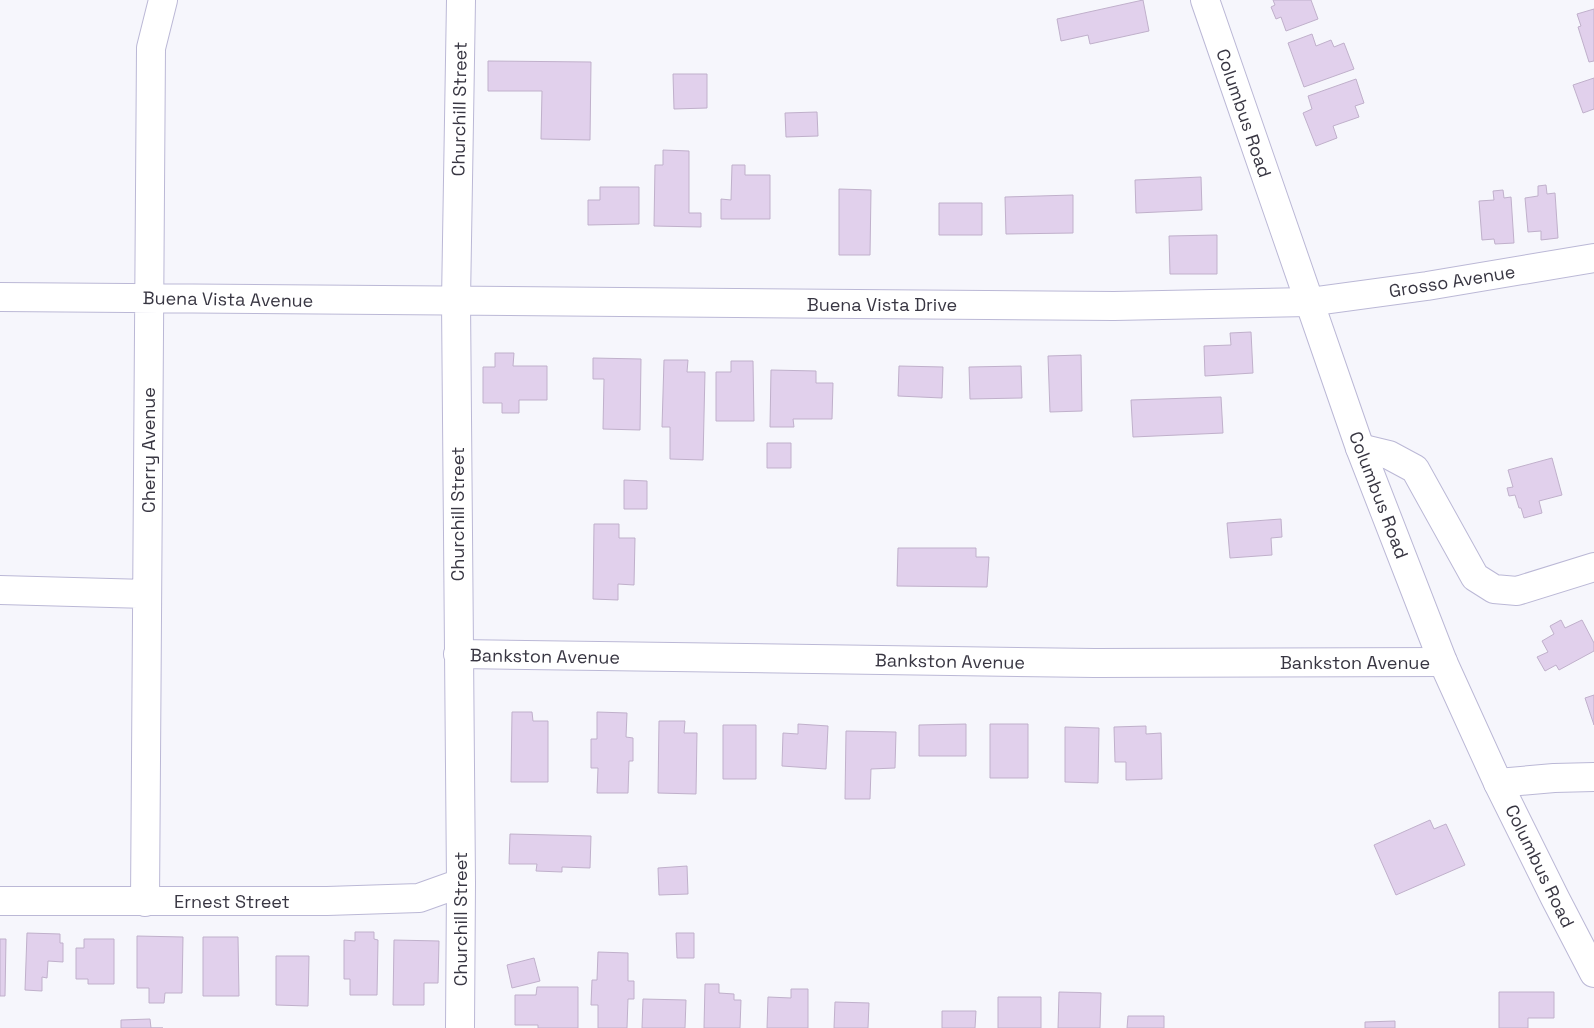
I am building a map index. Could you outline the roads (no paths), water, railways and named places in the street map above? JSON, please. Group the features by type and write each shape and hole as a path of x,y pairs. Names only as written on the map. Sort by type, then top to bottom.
{"street":[{"name":"Cherry Avenue","path":"145,902 151,48 163,0"},
{"name":"Churchill Street","path":"460,1028 461,883 456,301 461,0"},
{"name":"Columbus Road","path":"1205,0 1360,448 1443,662 1498,783 1554,898 1594,973"},
{"name":"Grosso Avenue","path":"1309,302 1427,286 1594,258"},
{"name":"Buena Vista Avenue","path":"0,297 456,301"},
{"name":"Buena Vista Drive","path":"456,301 1114,306 1309,302"},
{"path":"1360,448 1389,455 1415,469 1475,577 1494,589 1517,591 1594,567"},
{"path":"0,590 147,594"},
{"name":"Bankston Avenue","path":"458,654 1095,663 1443,662"},
{"path":"1498,783 1594,777"},
{"name":"Ernest Street","path":"0,901 145,902 419,898 461,883"}]}
